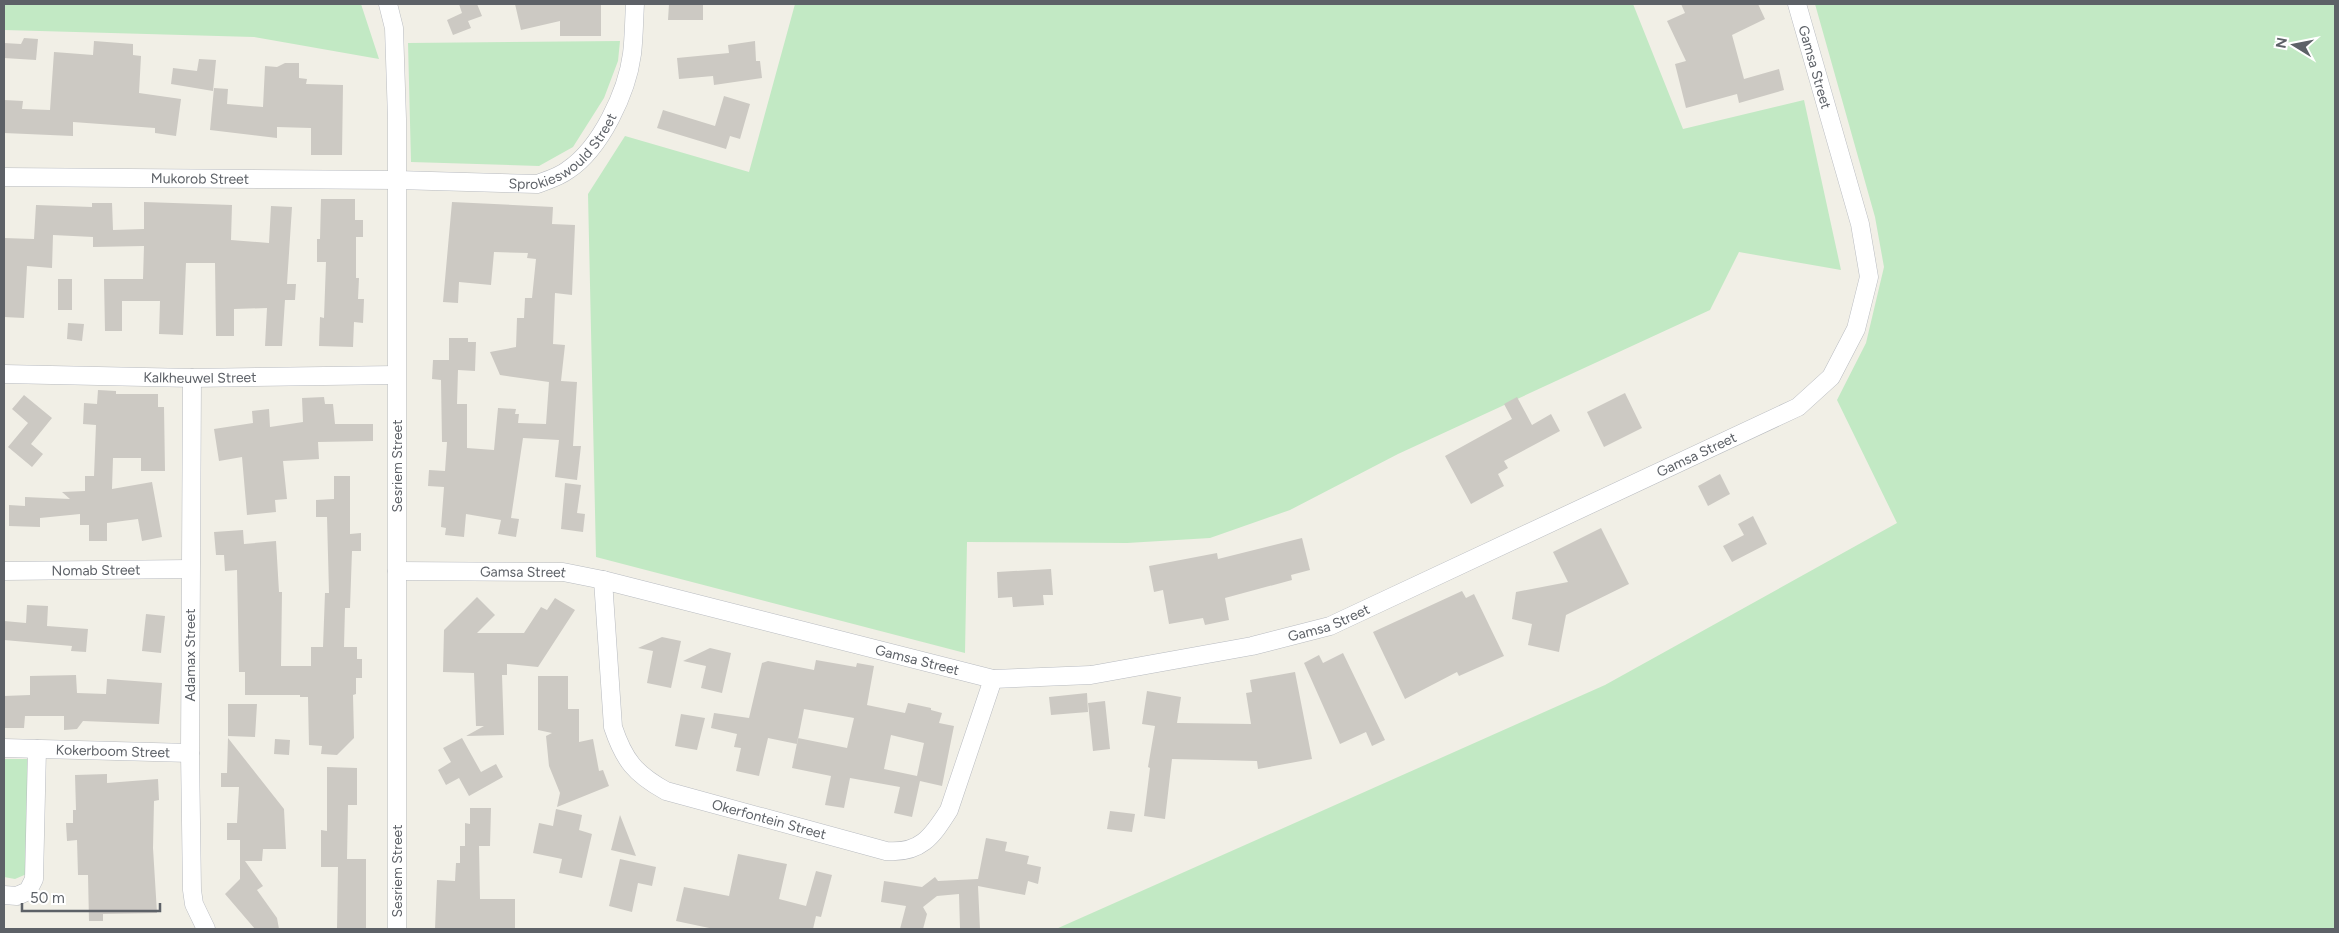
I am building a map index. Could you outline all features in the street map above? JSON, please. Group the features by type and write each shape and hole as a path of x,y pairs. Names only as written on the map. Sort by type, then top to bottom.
{"street":[{"name":"Sesriem Street","path":"388,4 394,28 397,180 397,929"},
{"name":"Sprokieswould Street","path":"397,180 537,184 570,170 591,147 615,110 632,55 635,4"},
{"name":"Gamsa Street","path":"397,571 563,572 603,580 993,679 1091,675 1252,646 1330,626 1798,407 1831,377 1856,329 1869,277 1860,224 1797,4"},
{"name":"Mukorob Street","path":"4,177 397,180"},
{"name":"Kalkheuwel Street","path":"4,374 192,378 396,375"},
{"name":"Adamax Street","path":"192,378 190,569 192,890 194,904 206,929"},
{"name":"Nomab Street","path":"4,571 190,569"},
{"name":"Okerfontein Street","path":"603,580 613,727 620,748 630,766 648,782 666,791 886,851 904,853 922,844 937,829 949,810 993,679"},
{"name":"Kokerboom Street","path":"4,748 190,753"},
{"name":"Kokerboom Street","path":"4,895 17,896 28,891 34,880 36,749"}],"green space":[{"path":"4,4 361,4 379,59 254,37 4,30"},
{"path":"795,4 1633,4 1683,129 1804,100 1841,270 1739,252 1710,310 1398,454 1290,510 1210,538 1127,543 967,542 965,653 596,557 588,194 625,136 749,172"},
{"path":"1815,4 2335,4 2335,929 1056,929 1605,685 1897,523 1837,400 1866,343 1884,267 1875,217"},
{"path":"620,41 618,61 604,98 573,147 539,166 411,162 408,43"},
{"path":"4,759 31,759 29,873 15,879 4,877"}],"building":[{"path":"459,4 477,4 482,16 468,21 471,28 453,35 447,20 462,13"},
{"path":"515,4 601,4 601,36 560,36 560,21 521,30"},
{"path":"669,4 703,4 703,20 668,20"},
{"path":"1681,4 1758,4 1765,19 1732,35 1744,79 1779,69 1784,90 1739,103 1737,94 1686,108 1675,64 1686,61 1667,21 1685,13"},
{"path":"24,38 38,39 36,60 4,58 4,43 21,44"},
{"path":"94,41 133,44 133,55 141,56 139,93 181,99 176,136 155,133 155,128 73,122 73,136 4,133 4,100 23,101 22,109 50,110 54,52 93,55"},
{"path":"755,41 756,61 760,61 762,78 714,85 713,76 679,79 677,58 729,53 728,45"},
{"path":"199,59 216,60 213,91 171,84 173,68 197,71"},
{"path":"285,63 299,63 299,78 307,79 306,84 343,85 342,155 311,155 311,128 277,127 277,138 210,130 214,88 228,89 227,104 263,107 265,66 277,67"},
{"path":"724,96 750,104 740,139 730,136 726,149 657,128 663,110 715,126"},
{"path":"321,199 355,199 355,220 363,220 363,237 356,237 356,278 359,278 358,299 364,299 363,323 354,322 353,347 319,346 320,317 324,318 326,262 317,262 317,239 320,239"},
{"path":"144,202 232,205 231,240 269,243 271,206 292,207 287,284 296,284 295,300 285,300 282,346 265,346 267,308 234,309 234,336 216,336 215,263 186,263 183,335 159,334 160,301 122,301 122,331 105,331 104,279 143,279 144,246 93,247 93,237 53,235 52,268 27,266 24,318 4,317 4,238 34,239 36,205 92,207 92,203 112,203 113,230 144,229"},
{"path":"452,202 553,207 552,224 575,225 572,295 555,293 553,344 565,345 561,381 577,382 573,446 581,446 577,480 555,477 559,440 523,438 511,518 519,519 516,537 498,534 501,520 466,514 464,537 445,535 446,528 441,527 444,487 428,486 429,470 445,471 447,442 442,442 441,380 432,379 433,360 449,360 449,338 468,338 468,342 476,342 475,371 458,370 457,404 467,404 467,448 494,450 498,408 516,409 515,414 519,414 518,423 546,424 549,382 500,375 490,352 516,347 517,318 524,318 525,298 532,298 536,259 527,258 528,253 494,252 491,285 459,282 458,303 443,302"},
{"path":"58,279 72,279 72,310 58,310"},
{"path":"68,323 84,324 82,341 67,339"},
{"path":"98,390 116,391 116,394 158,394 158,407 164,407 165,471 141,471 141,458 113,458 112,489 152,482 162,537 142,541 138,519 107,523 107,541 89,541 89,525 80,525 80,514 40,518 40,527 9,526 9,505 25,506 25,497 70,499 62,492 85,491 85,476 94,476 96,425 83,424 84,403 97,404"},
{"path":"1625,393 1642,428 1604,447 1587,412"},
{"path":"24,395 52,418 31,444 43,454 32,467 8,447 28,423 12,409"},
{"path":"324,397 325,404 333,404 335,424 373,424 373,441 318,442 319,459 283,461 287,499 275,500 276,512 247,515 242,457 219,461 214,429 253,423 252,411 269,409 270,427 303,422 302,398"},
{"path":"1517,397 1532,425 1551,414 1560,431 1504,461 1508,468 1498,474 1504,486 1471,504 1445,456 1512,419 1504,404"},
{"path":"1720,474 1730,494 1708,506 1698,486"},
{"path":"334,476 350,476 350,534 361,533 361,551 352,551 350,608 345,608 344,647 357,647 357,659 362,659 362,678 356,678 356,694 353,695 354,738 337,755 321,754 322,746 309,745 308,697 300,697 300,695 245,695 245,672 239,672 237,570 225,571 224,555 216,555 214,532 243,530 244,544 276,541 279,592 282,592 281,666 311,666 311,647 323,647 325,593 329,593 327,517 316,517 316,500 334,499"},
{"path":"565,483 581,485 577,513 585,514 583,532 561,529"},
{"path":"1753,516 1767,544 1732,562 1723,546 1744,535 1738,524"},
{"path":"1601,528 1629,584 1566,615 1559,652 1528,645 1532,624 1512,619 1516,592 1568,582 1553,552"},
{"path":"1302,538 1310,570 1291,575 1292,580 1225,598 1229,620 1205,625 1203,618 1169,624 1163,590 1154,592 1149,566 1217,553 1218,559"},
{"path":"1051,569 1053,595 1043,595 1044,605 1013,607 1012,597 998,598 997,572"},
{"path":"1462,591 1466,598 1474,594 1504,656 1459,676 1457,672 1405,699 1373,632"},
{"path":"477,597 495,615 477,633 524,633 541,607 547,610 555,598 575,610 538,667 507,664 507,675 502,675 504,735 466,736 484,726 476,726 474,673 443,672 444,630"},
{"path":"27,605 48,606 47,626 88,629 86,652 71,651 72,646 4,640 4,621 26,623"},
{"path":"146,614 165,616 161,653 142,651"},
{"path":"662,637 681,641 671,688 647,683 653,651 638,648"},
{"path":"710,648 731,653 722,693 701,688 706,666 683,661"},
{"path":"1343,653 1385,740 1372,746 1366,732 1340,744 1304,663 1319,655 1323,663"},
{"path":"816,660 856,667 857,663 874,666 867,705 905,713 908,703 931,708 931,710 942,713 939,723 954,726 942,786 920,781 912,817 894,813 900,787 850,778 844,808 825,805 831,776 792,768 797,744 768,738 759,776 736,771 741,748 734,747 737,734 711,728 714,713 749,718 762,663 768,661 814,670","holes":["804,709 854,718 847,748 798,738","891,735 924,743 917,776 884,769"]},
{"path":"1295,672 1312,759 1258,769 1257,761 1172,759 1165,819 1144,816 1150,768 1148,767 1155,726 1142,724 1147,691 1181,697 1177,723 1251,724 1246,693 1252,692 1250,680"},
{"path":"76,675 77,693 106,694 107,679 162,683 159,724 83,721 77,729 64,730 64,716 25,716 24,728 4,728 4,696 30,695 30,676"},
{"path":"538,676 568,676 568,709 579,709 579,742 593,739 599,771 603,770 609,786 557,807 560,793 549,766 546,736 552,733 538,730"},
{"path":"1087,693 1088,712 1051,715 1049,697"},
{"path":"1105,701 1110,749 1093,751 1088,703"},
{"path":"228,704 257,704 255,737 228,736"},
{"path":"681,714 705,718 697,750 675,746"},
{"path":"228,738 284,809 286,849 263,849 262,861 245,861 263,886 257,890 277,918 279,929 255,929 225,894 240,879 240,840 227,840 227,823 237,823 239,787 221,787 221,773 227,773"},
{"path":"462,738 481,772 496,764 503,777 469,796 459,778 446,785 438,770 451,762 443,748"},
{"path":"275,739 290,740 289,755 274,754"},
{"path":"327,767 357,768 357,805 348,805 347,859 366,859 366,929 337,929 338,867 321,867 321,830 327,831"},
{"path":"107,774 107,783 158,779 159,800 154,801 153,848 157,913 103,914 103,921 89,921 88,875 78,875 77,840 67,841 66,823 73,823 73,810 76,810 75,775"},
{"path":"470,808 491,808 490,846 479,846 480,899 515,899 515,929 435,929 437,880 455,881 456,863 460,863 460,846 465,846 465,823 470,824"},
{"path":"556,809 582,815 579,830 592,834 582,878 559,873 562,859 533,853 539,823 553,826"},
{"path":"1110,811 1135,814 1132,832 1107,829"},
{"path":"620,815 636,856 611,850"},
{"path":"986,838 1007,842 1005,851 1029,856 1027,864 1041,867 1038,884 1028,881 1025,895 978,886 980,929 960,929 959,894 937,896 923,907 927,914 923,929 900,929 906,906 881,902 884,881 922,887 935,877 938,881 978,879"},
{"path":"738,854 787,864 779,899 806,906 816,871 832,875 821,917 816,916 813,929 714,929 676,921 684,887 729,896"},
{"path":"620,859 656,867 652,886 638,883 632,912 609,906"}]}
